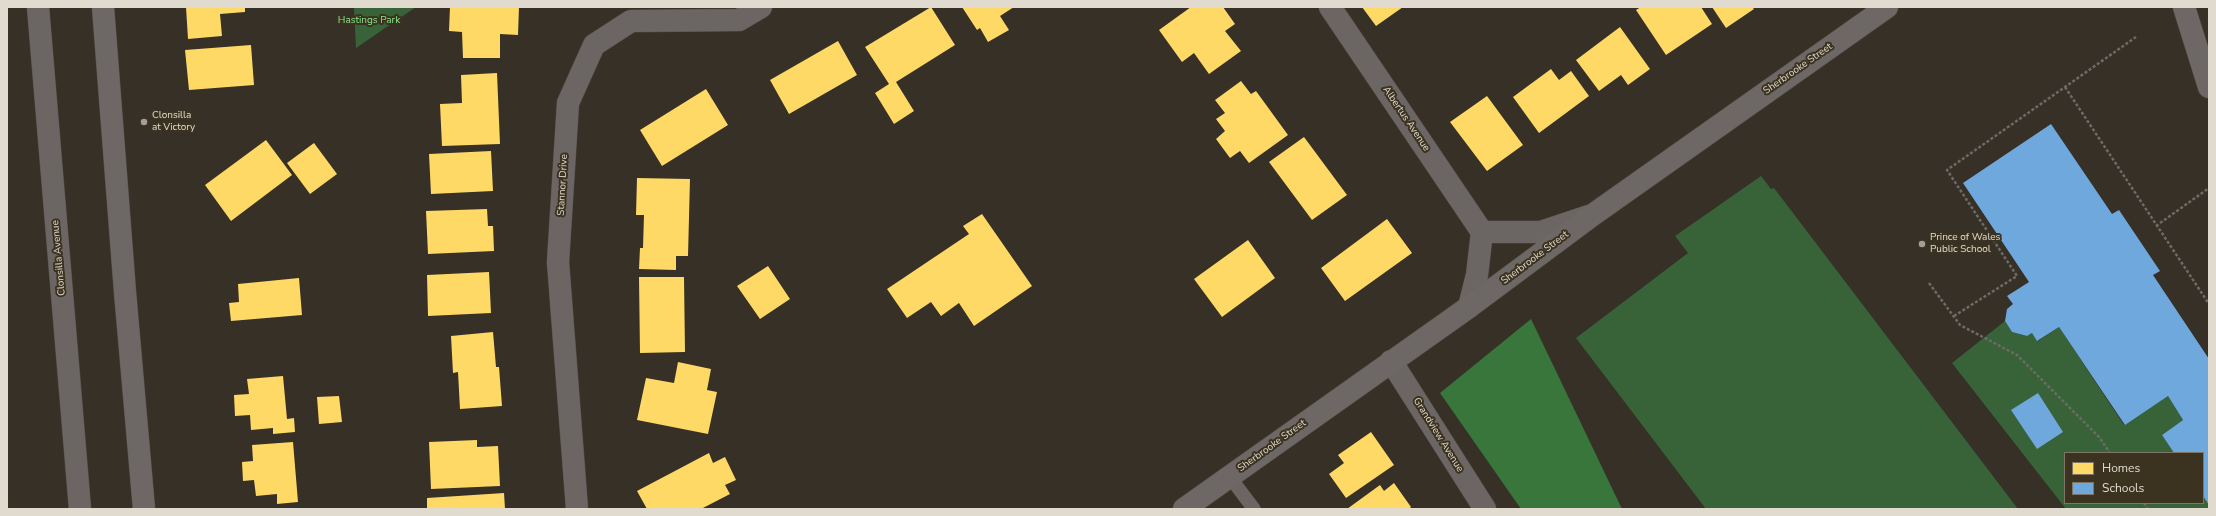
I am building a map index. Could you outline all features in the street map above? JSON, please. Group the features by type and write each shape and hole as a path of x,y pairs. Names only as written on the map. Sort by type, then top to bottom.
{"main road":[{"path":"103,7 124,292 144,509"},
{"name":"Sherbrooke Street","path":"1184,509 1469,307 1594,214 1887,7"},
{"path":"2184,7 2209,87"}],"street":[{"name":"Clonsilla Avenue","path":"38,7 80,509"},
{"name":"Stannor Drive","path":"577,509 558,262 568,102 594,45 631,21 739,20 761,7"},
{"name":"Albertus Avenue","path":"1330,7 1482,232"},
{"path":"1469,307 1477,274 1482,232 1541,232 1594,214"},
{"name":"Grandview Avenue","path":"1391,361 1485,509"}],"lane":[{"path":"1229,476 1254,509"}],"path":[{"path":"1954,316 2017,276 1947,170 2136,37"},
{"path":"2065,87 2209,304"},
{"path":"2156,226 2209,188"},
{"path":"1930,283 1960,325 2017,355 2100,437 2109,452"}],"green space":[{"name":"Hastings Park","path":"354,7 416,7 356,48"},
{"path":"1761,176 1771,189 1774,188 2018,509 1706,509 1576,338 1688,253 1675,236"},
{"path":"1531,319 1622,509 1521,509 1440,393"},
{"path":"2005,321 2012,332 2027,336 2032,333 2038,341 2059,327 2124,425 2168,396 2183,420 2162,435 2173,452 2064,452 2064,504 2204,504 2204,498 2209,505 2209,509 2066,509 1952,363"}],"building: Homes":[{"path":"186,7 245,7 245,12 220,14 222,36 188,39"},
{"path":"450,7 519,7 518,35 500,34 500,58 463,58 462,32 449,31"},
{"path":"931,7 955,45 896,82 914,111 894,124 875,93 889,84 865,47"},
{"path":"962,7 1014,7 1000,16 1009,30 988,42 980,28 977,30"},
{"path":"1191,7 1223,7 1235,24 1225,31 1241,51 1209,74 1194,53 1182,62 1159,30"},
{"path":"1362,7 1403,7 1376,26"},
{"path":"1641,7 1701,7 1712,24 1666,55 1636,10"},
{"path":"1712,7 1752,7 1754,9 1726,28"},
{"path":"1620,27 1650,69 1628,85 1621,75 1599,91 1576,60"},
{"path":"838,41 857,75 789,114 770,80"},
{"path":"251,45 254,85 189,90 185,50"},
{"path":"1551,69 1559,80 1571,71 1589,96 1539,133 1513,97"},
{"path":"497,73 500,144 442,146 440,104 462,103 461,75"},
{"path":"1241,81 1251,94 1256,91 1288,135 1249,163 1240,151 1230,158 1216,139 1225,131 1216,119 1225,113 1215,100"},
{"path":"706,89 728,125 662,166 640,130"},
{"path":"1487,96 1523,145 1487,171 1450,122"},
{"path":"1304,137 1347,195 1312,220 1269,162"},
{"path":"266,140 292,175 231,221 205,185"},
{"path":"314,143 337,174 310,194 287,163"},
{"path":"491,151 493,191 431,194 429,154"},
{"path":"637,178 690,179 688,256 676,256 676,270 639,269 640,248 643,248 644,215 636,215"},
{"path":"487,209 488,226 493,226 494,251 428,254 426,211"},
{"path":"982,214 1032,286 974,326 959,303 941,316 931,302 907,318 887,289 969,234 963,226"},
{"path":"1387,219 1412,253 1345,301 1321,268"},
{"path":"1248,240 1275,278 1222,317 1194,279"},
{"path":"768,266 790,299 760,319 737,286"},
{"path":"489,272 491,313 428,316 427,275"},
{"path":"639,277 684,277 685,352 640,353"},
{"path":"299,278 302,315 231,321 229,303 239,302 238,284"},
{"path":"493,332 496,367 499,367 502,406 460,409 458,372 453,373 451,336"},
{"path":"678,362 711,369 707,390 717,392 708,434 637,420 646,378 674,383"},
{"path":"283,376 287,419 294,418 295,432 273,434 273,428 251,430 250,415 235,416 234,395 249,394 247,379"},
{"path":"339,396 342,422 319,424 317,397"},
{"path":"1371,432 1394,465 1346,498 1329,474 1344,463 1338,455"},
{"path":"477,440 477,447 498,446 500,486 431,489 429,442"},
{"path":"293,442 298,502 277,504 277,494 256,496 254,480 243,481 242,462 253,461 252,445"},
{"path":"709,453 713,463 725,457 736,480 725,485 730,494 701,509 647,509 637,491"},
{"path":"1394,483 1411,507 1409,509 1347,509 1380,485 1384,491"},
{"path":"504,493 505,509 427,509 427,498"}],"building: Schools":[{"path":"2051,124 2112,214 2119,210 2160,271 2153,275 2209,359 2209,505 2204,498 2204,452 2173,452 2162,435 2183,420 2168,396 2125,425 2059,327 2037,341 2032,333 2027,336 2012,332 2005,321 2007,309 2013,304 2007,296 2029,282 1963,183"},
{"path":"2038,393 2063,432 2037,449 2011,410"}],"place":[{"name":"Clonsilla at Victory","path":"144,122"},
{"name":"Prince of Wales Public School","path":"1922,244"}]}
